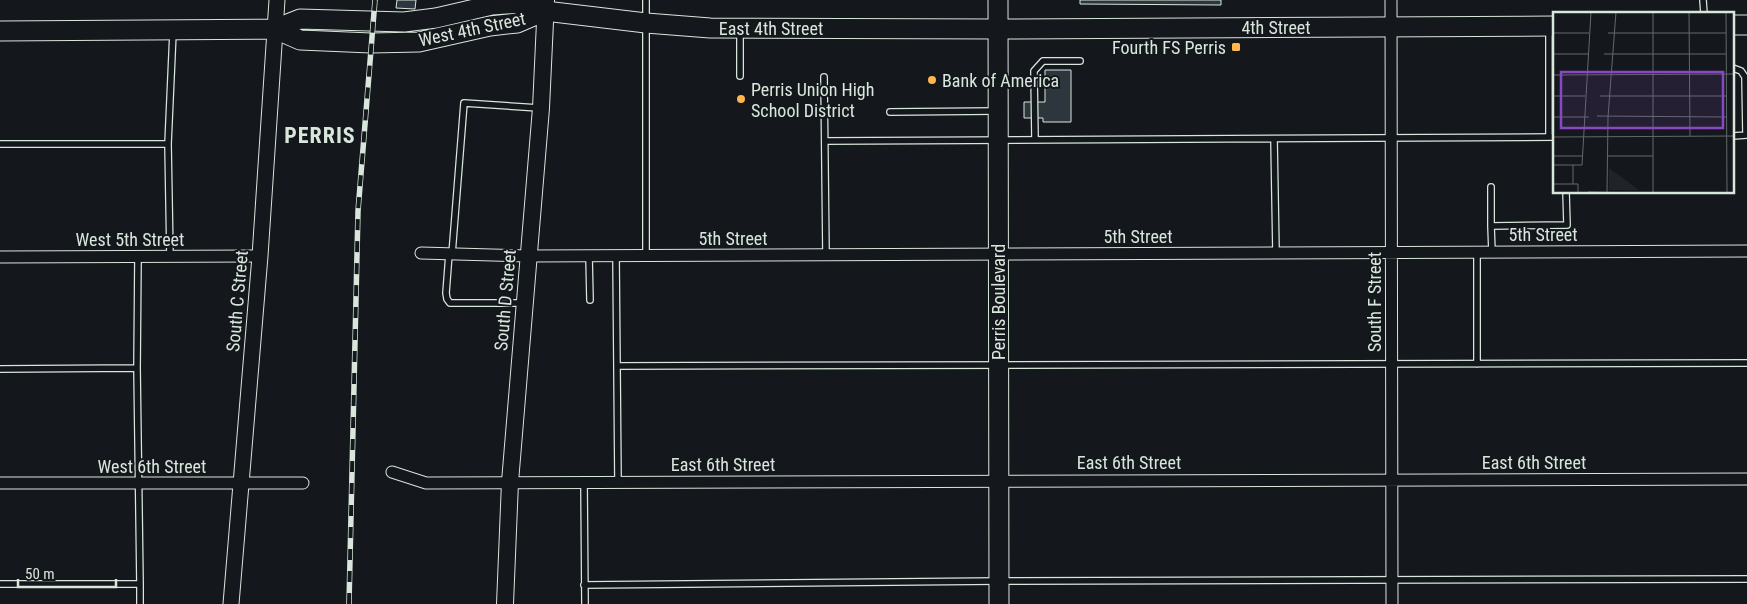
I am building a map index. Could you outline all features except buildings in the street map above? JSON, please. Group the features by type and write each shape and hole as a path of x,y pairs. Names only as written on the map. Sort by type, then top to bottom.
{"main road":[{"name":"Perris Boulevard","path":"998,0 999,604"},
{"name":"West 4th Street","path":"0,32 275,29 300,19 404,22 436,18 458,10 492,5 521,3 546,5"},
{"name":"West 4th Street","path":"275,29 300,40 371,44 419,42 490,26 517,23 546,5"},
{"name":"East 4th Street","path":"546,5 646,23 710,28 998,29"},
{"name":"South D Street","path":"505,604 510,482 541,108 546,5"},
{"path":"1734,25 1747,25"},
{"name":"4th Street","path":"998,29 1552,26"}],"street":[{"name":"South C Street","path":"231,604 260,256 277,0"},
{"name":"South F Street","path":"1391,0 1392,604"},
{"name":"5th Street","path":"529,256 1747,251"},
{"path":"420,253 529,256"},
{"name":"West 5th Street","path":"0,257 260,256"},
{"path":"392,472 426,483 510,482"},
{"name":"East 6th Street","path":"510,482 1747,479"},
{"name":"West 6th Street","path":"0,484 303,483"}],"lane":[{"path":"646,0 646,256"},
{"path":"825,141 1552,137 1552,26"},
{"path":"740,28 740,76"},
{"path":"170,257 168,144 173,30"},
{"path":"1035,140 1034,71 1043,61 1080,61"},
{"path":"1734,68 1741,71 1745,77 1746,136"},
{"path":"824,77 826,255"},
{"path":"525,303 450,304 446,293 464,103 541,108"},
{"path":"890,112 998,111"},
{"path":"1274,139 1276,253"},
{"path":"0,144 168,144"},
{"path":"1491,187 1492,252"},
{"path":"1491,226 1566,225 1566,194"},
{"path":"1476,252 1477,364"},
{"path":"589,256 590,300"},
{"path":"616,256 618,482"},
{"path":"138,257 137,368 140,604"},
{"path":"617,366 1747,363"},
{"path":"0,369 137,368"},
{"path":"584,482 585,604"},
{"path":"584,585 999,581 1747,579"},
{"path":"0,584 140,584"}],"railway":[{"path":"349,604 358,211 375,0"}],"place":[{"name":"Fourth FS Perris","path":"1236,47"},
{"name":"Bank of America","path":"932,80"},
{"name":"Perris Union High School District","path":"741,99"}],"district":[{"name":"PERRIS","path":"320,135"}]}
